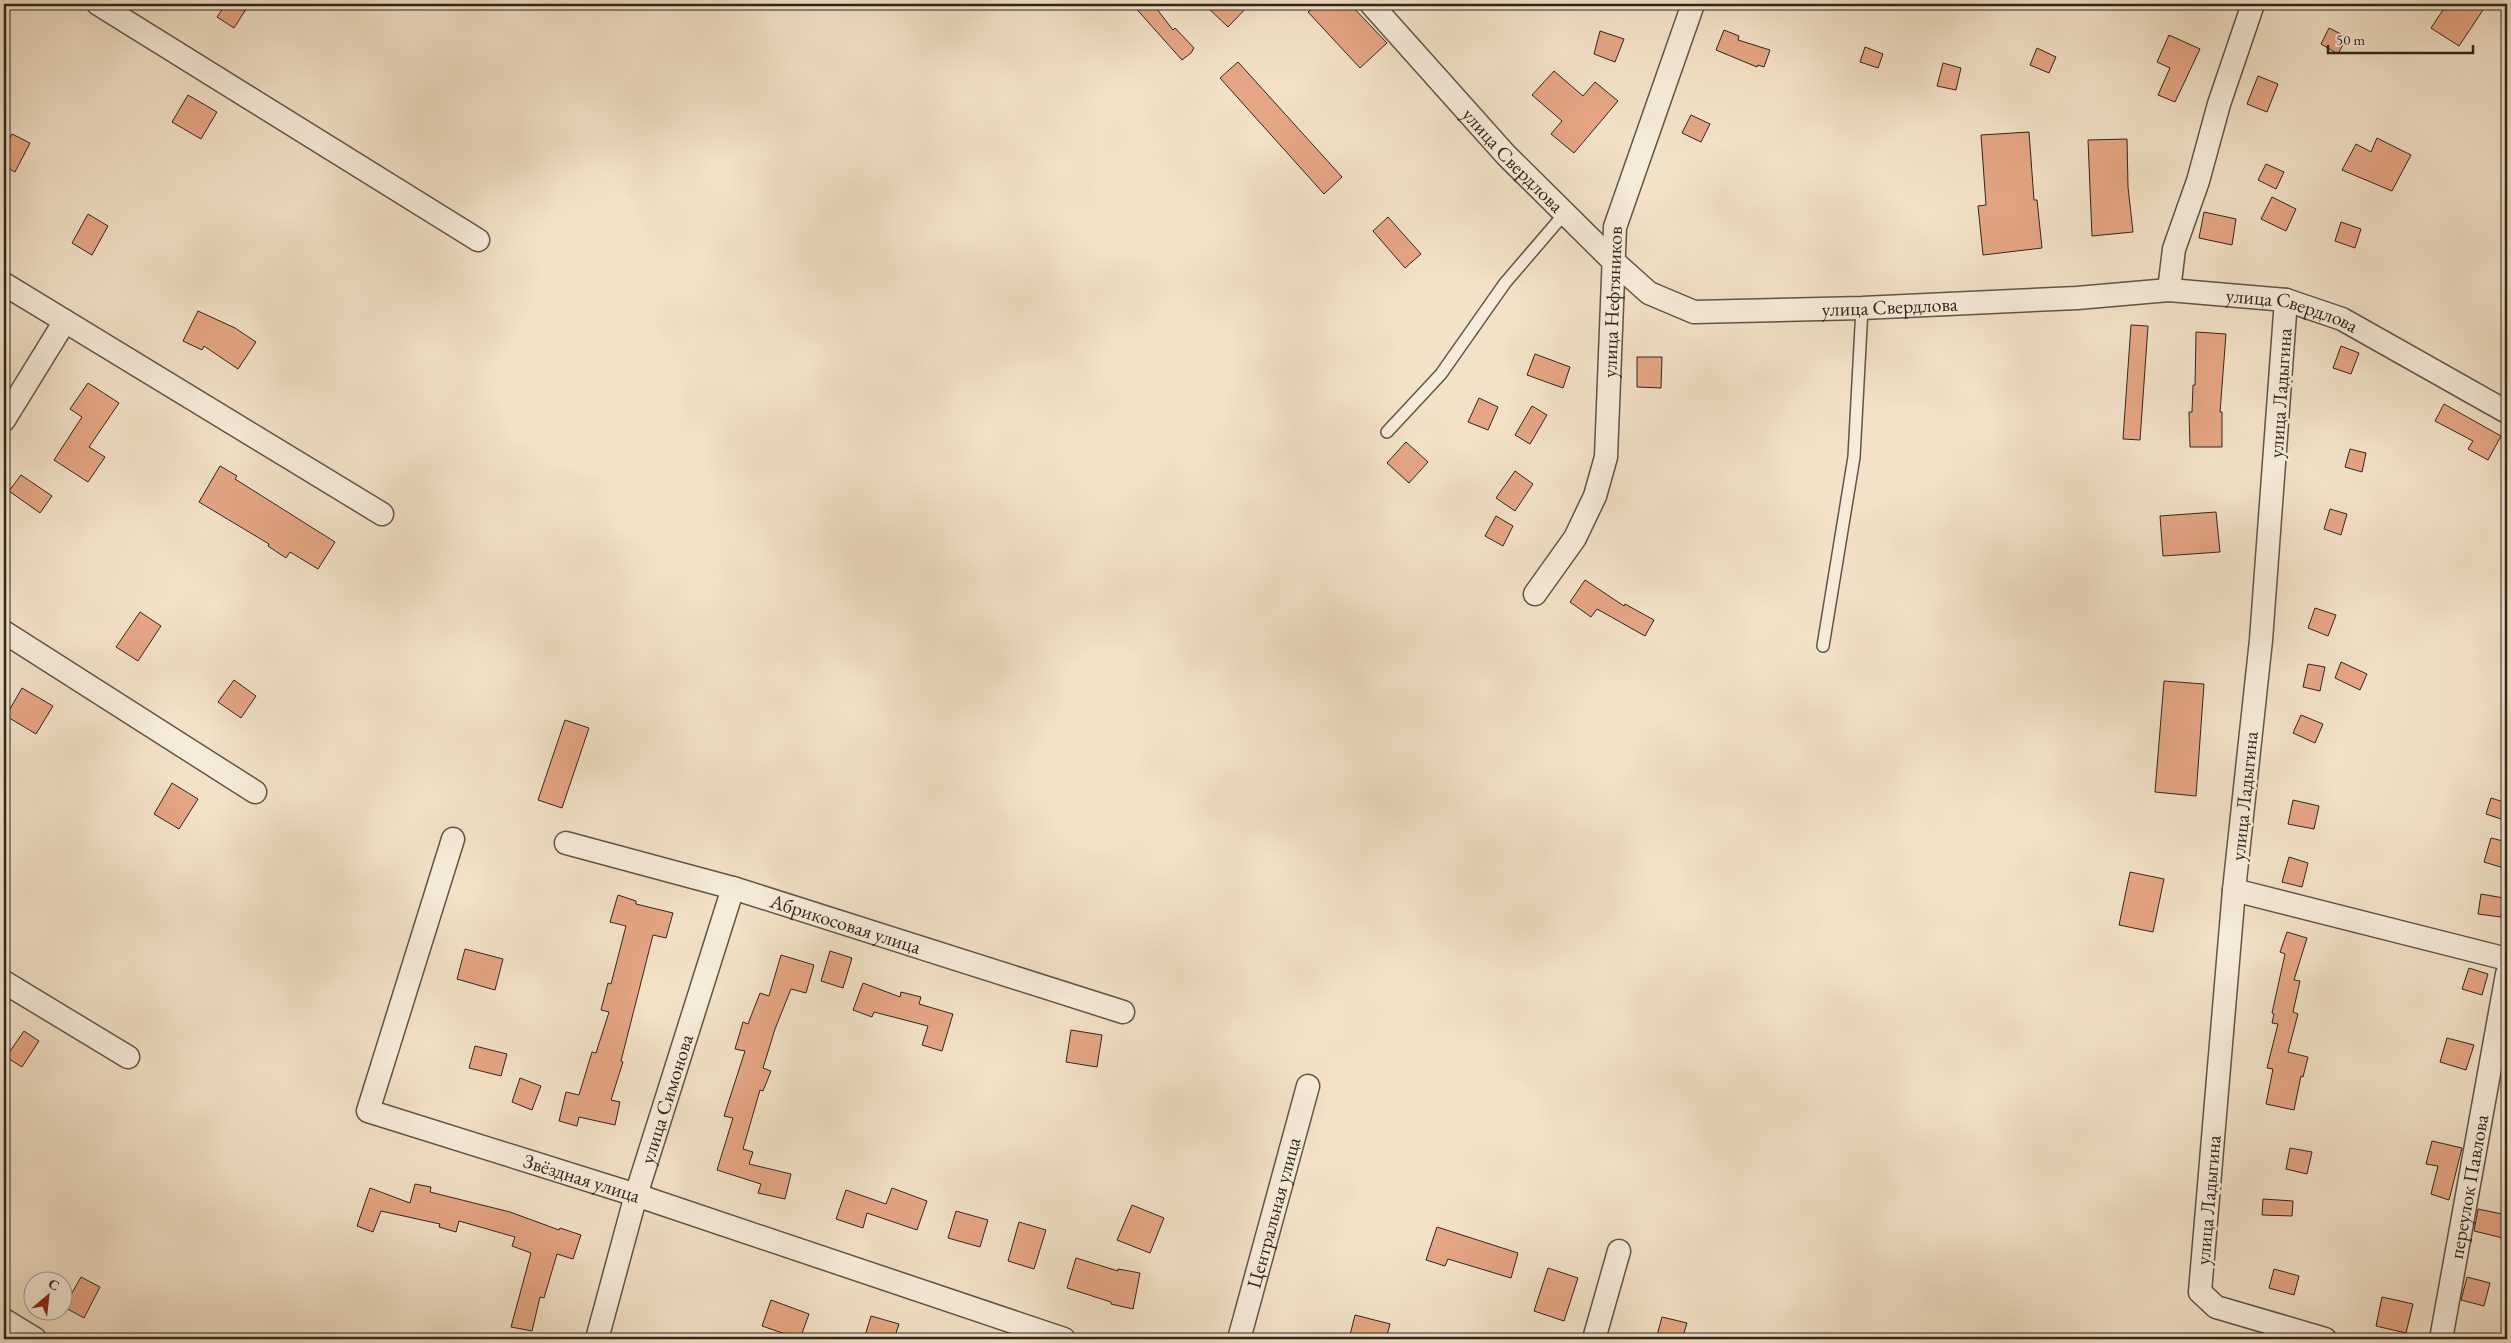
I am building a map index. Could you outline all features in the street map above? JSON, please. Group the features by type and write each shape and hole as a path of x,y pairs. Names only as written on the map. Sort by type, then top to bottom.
{"street":[{"path":"98,4 478,240"},
{"name":"улица Свердлова","path":"1371,4 1506,155 1612,260 1650,293 1694,312 1862,308 2077,298 2169,290 2286,300 2342,319 2507,412"},
{"name":"улица Нефтяников","path":"1535,594 1575,538 1595,496 1606,457 1612,260 1615,227 1693,4"},
{"path":"2169,290 2174,249 2198,180 2219,104 2253,4"},
{"path":"4,284 382,514"},
{"name":"улица Ладыгина","path":"2286,300 2261,630 2234,890 2200,1292 2216,1307 2325,1339"},
{"path":"4,420 65,321"},
{"path":"4,632 255,792"},
{"name":"Звёздная улица","path":"453,839 368,1112 636,1195 1064,1339"},
{"name":"Абрикосовая улица","path":"566,843 733,888 1123,1012"},
{"name":"улица Симонова","path":"597,1339 636,1195 733,888"},
{"path":"2234,890 2507,959"},
{"name":"переулок Павлова","path":"2441,1339 2507,974"},
{"path":"4,982 128,1057"},
{"name":"Центральная улица","path":"1239,1339 1308,1086"},
{"path":"1594,1339 1619,1251"},
{"path":"4,1320 34,1339"}],"lane":[{"path":"1387,432 1441,374 1505,283 1565,213"},
{"path":"1823,646 1854,457 1862,308"}],"building":[{"path":"226,4 238,4 246,9 234,28 217,17"},
{"path":"1132,4 1153,4 1173,30 1175,28 1194,48 1191,53 1182,60"},
{"path":"1204,4 1250,4 1228,27"},
{"path":"1318,4 1350,4 1387,43 1360,68 1308,12"},
{"path":"2447,4 2487,4 2459,46 2431,28"},
{"path":"2329,28 2347,37 2338,54 2321,44"},
{"path":"1724,30 1739,36 1738,40 1770,50 1764,67 1758,65 1757,67 1716,50"},
{"path":"1600,31 1624,39 1615,62 1594,54"},
{"path":"2169,35 2200,49 2175,102 2158,95 2170,68 2157,62"},
{"path":"1865,47 1883,54 1878,68 1860,62"},
{"path":"2037,48 2056,57 2049,73 2030,65"},
{"path":"1238,62 1342,177 1324,194 1220,78"},
{"path":"1943,63 1961,68 1956,90 1937,86"},
{"path":"1554,71 1583,96 1595,82 1618,101 1574,153 1551,134 1562,121 1532,95"},
{"path":"2258,76 2278,84 2267,112 2247,104"},
{"path":"188,95 217,112 201,139 172,122"},
{"path":"1691,115 1710,124 1701,142 1682,133"},
{"path":"2029,132 2034,200 2037,200 2042,248 1983,255 1978,206 1986,205 1981,135"},
{"path":"12,134 30,143 15,172 4,166 4,148"},
{"path":"2377,138 2411,155 2392,191 2342,170 2356,144 2371,152"},
{"path":"2127,139 2128,187 2133,232 2092,236 2088,140"},
{"path":"2266,164 2284,172 2276,189 2258,180"},
{"path":"2272,197 2296,209 2286,231 2261,219"},
{"path":"2204,212 2236,219 2232,245 2199,238"},
{"path":"88,214 108,226 92,255 72,243"},
{"path":"1388,217 1421,254 1405,268 1373,231"},
{"path":"2341,222 2361,229 2355,248 2335,241"},
{"path":"198,311 235,328 256,342 238,369 204,346 202,350 183,341"},
{"path":"2131,325 2148,326 2140,440 2123,439"},
{"path":"2196,332 2226,334 2220,412 2222,412 2222,447 2190,447 2189,412 2192,412 2193,385 2195,385"},
{"path":"2341,346 2359,353 2351,374 2333,368"},
{"path":"1535,354 1570,367 1563,388 1527,375"},
{"path":"1637,357 1662,357 1661,388 1637,387"},
{"path":"88,383 119,403 89,447 105,457 88,482 54,460 82,417 70,409"},
{"path":"1479,398 1498,407 1488,430 1468,422"},
{"path":"2444,404 2501,436 2488,460 2468,449 2473,441 2435,421"},
{"path":"1532,406 1547,415 1530,444 1515,435"},
{"path":"1406,442 1428,462 1409,483 1387,463"},
{"path":"2350,449 2366,453 2362,472 2345,467"},
{"path":"220,466 237,476 235,479 335,542 318,569 290,552 286,558 268,546 269,544 199,502"},
{"path":"1515,471 1533,484 1515,511 1496,498"},
{"path":"21,475 52,496 40,513 9,491"},
{"path":"2330,509 2347,514 2341,535 2324,529"},
{"path":"2216,512 2220,552 2163,556 2160,516"},
{"path":"1496,516 1513,526 1503,546 1485,536"},
{"path":"1585,580 1624,606 1625,604 1654,620 1645,636 1597,609 1591,617 1570,602"},
{"path":"2315,608 2336,615 2328,636 2308,628"},
{"path":"140,612 161,626 138,661 116,647"},
{"path":"2341,662 2367,674 2360,690 2335,678"},
{"path":"2308,664 2325,667 2320,691 2303,687"},
{"path":"234,680 256,696 241,718 218,702"},
{"path":"2164,681 2204,684 2196,796 2155,792"},
{"path":"22,688 53,706 36,734 6,716"},
{"path":"2301,715 2323,724 2315,743 2293,733"},
{"path":"565,720 589,728 562,808 538,800"},
{"path":"172,783 198,799 179,829 154,814"},
{"path":"2491,798 2507,803 2507,821 2486,814"},
{"path":"2293,800 2319,806 2314,829 2288,824"},
{"path":"2491,838 2507,842 2507,869 2484,862"},
{"path":"2289,857 2308,863 2302,887 2282,882"},
{"path":"2130,872 2164,879 2153,932 2119,925"},
{"path":"2481,894 2504,898 2501,917 2478,914"},
{"path":"618,895 636,901 636,904 673,913 666,938 653,935 621,1061 623,1062 611,1100 620,1102 615,1125 579,1117 577,1126 559,1121 566,1092 579,1095 592,1052 596,1053 609,1012 601,1010 608,983 611,984 626,926 610,922"},
{"path":"2287,932 2307,938 2294,980 2300,981 2293,1012 2298,1014 2288,1052 2308,1057 2303,1077 2301,1076 2294,1110 2266,1104 2273,1069 2267,1068 2278,1024 2272,1023 2274,1014 2272,1013 2285,954 2280,952"},
{"path":"465,949 503,959 495,990 457,979"},
{"path":"830,951 852,958 843,988 821,981"},
{"path":"781,955 814,965 806,993 791,989 775,1029 763,1068 771,1071 763,1091 760,1090 743,1149 753,1152 749,1164 791,1174 785,1199 758,1193 761,1184 717,1170 733,1118 724,1116 745,1051 735,1049 743,1022 748,1024 760,993 769,996"},
{"path":"2469,968 2488,974 2482,995 2462,989"},
{"path":"863,983 900,997 901,992 921,997 919,1004 953,1014 942,1051 922,1045 928,1026 874,1012 872,1017 853,1010"},
{"path":"1071,1030 1102,1035 1097,1067 1066,1062"},
{"path":"24,1031 39,1041 22,1067 6,1057"},
{"path":"2447,1038 2474,1045 2466,1070 2440,1062"},
{"path":"475,1046 507,1054 501,1076 469,1068"},
{"path":"520,1078 541,1086 532,1110 512,1102"},
{"path":"2432,1141 2462,1148 2449,1200 2431,1194 2438,1166 2426,1164"},
{"path":"2290,1148 2312,1152 2307,1174 2286,1169"},
{"path":"415,1184 431,1187 430,1192 510,1212 559,1230 560,1228 581,1235 573,1259 557,1254 544,1298 540,1297 532,1331 511,1327 531,1253 512,1246 515,1237 459,1221 456,1232 439,1227 440,1224 381,1211 373,1232 357,1226 370,1188 410,1203"},
{"path":"892,1188 927,1201 917,1230 867,1213 863,1228 836,1219 846,1190 886,1204"},
{"path":"2263,1199 2293,1201 2292,1216 2262,1215"},
{"path":"1132,1205 1164,1218 1150,1253 1117,1240"},
{"path":"2478,1209 2507,1215 2507,1239 2474,1231"},
{"path":"956,1211 988,1220 980,1247 948,1238"},
{"path":"1019,1222 1046,1230 1034,1269 1008,1261"},
{"path":"1437,1227 1518,1253 1511,1278 1448,1259 1445,1266 1426,1260"},
{"path":"1076,1258 1118,1271 1118,1269 1140,1273 1133,1309 1111,1304 1111,1302 1067,1288"},
{"path":"1548,1268 1578,1278 1564,1321 1534,1311"},
{"path":"2274,1269 2299,1276 2294,1295 2269,1288"},
{"path":"81,1277 100,1287 84,1318 72,1311 72,1293"},
{"path":"2467,1277 2490,1283 2484,1306 2461,1300"},
{"path":"2382,1297 2413,1304 2406,1333 2376,1326"},
{"path":"771,1300 809,1314 800,1339 762,1326"},
{"path":"1355,1315 1390,1324 1386,1339 1349,1339"},
{"path":"871,1316 899,1324 894,1339 864,1339"},
{"path":"1662,1317 1687,1323 1682,1339 1656,1339"}]}
